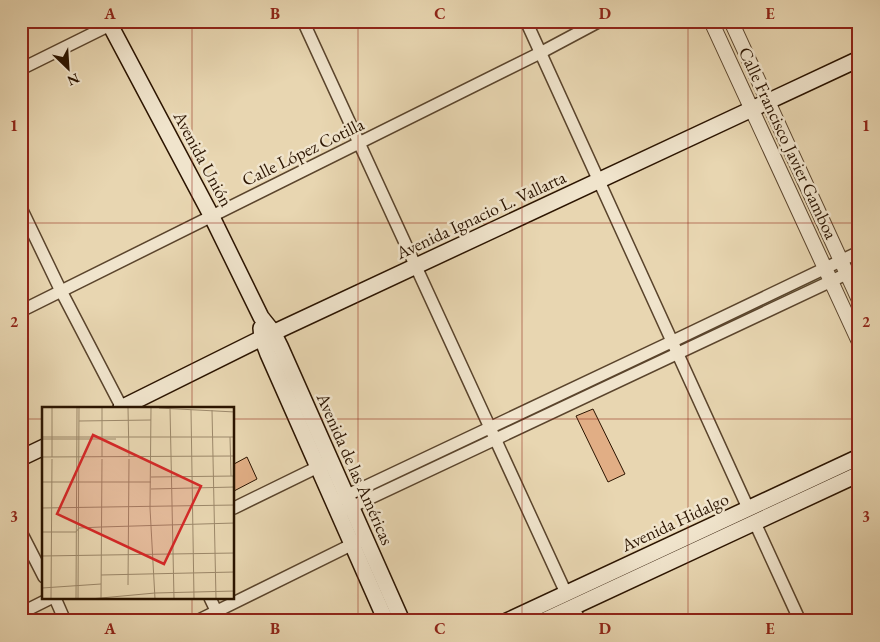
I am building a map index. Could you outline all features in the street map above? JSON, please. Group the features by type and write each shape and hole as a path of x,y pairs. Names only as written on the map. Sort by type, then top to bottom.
{"main road":[{"name":"Avenida Unión","path":"112,22 212,217 261,316 267,335"},
{"name":"Avenida Ignacio L. Vallarta","path":"124,407 267,335 859,59"},
{"name":"Avenida de las Américas","path":"267,335 358,541 386,621"},
{"path":"21,458 42,448"},
{"name":"Avenida Hidalgo","path":"543,621 570,600 748,508 859,457"},
{"name":"Avenida Hidalgo","path":"507,621 570,600 755,522 859,474"},
{"name":"Avenida de las Américas","path":"358,541 402,621"}],"street":[{"path":"304,21 580,621"},
{"path":"526,21 748,508"},
{"name":"Calle López Cotilla","path":"21,311 540,53 600,21"},
{"name":"Calle Francisco Javier Gamboa","path":"711,21 859,342"},
{"name":"Calle Francisco Javier Gamboa","path":"730,21 840,260 853,271 859,300"},
{"path":"21,68 112,22"},
{"path":"21,208 121,407"},
{"path":"674,348 840,260 859,252"},
{"path":"342,504 674,348 853,271"},
{"path":"235,508 324,464"},
{"path":"755,522 800,621"},
{"path":"21,532 42,573"},
{"path":"197,621 219,616 358,541"},
{"path":"21,613 49,600"},
{"path":"54,600 65,621"},
{"path":"211,600 219,616"}],"green space":[{"path":"823,273 826,279 692,342 689,335"},
{"path":"668,347 671,352 511,427 509,422"}],"building":[{"path":"593,409 625,474 608,482 576,416"},
{"path":"247,457 257,479 235,490 235,463"}]}
